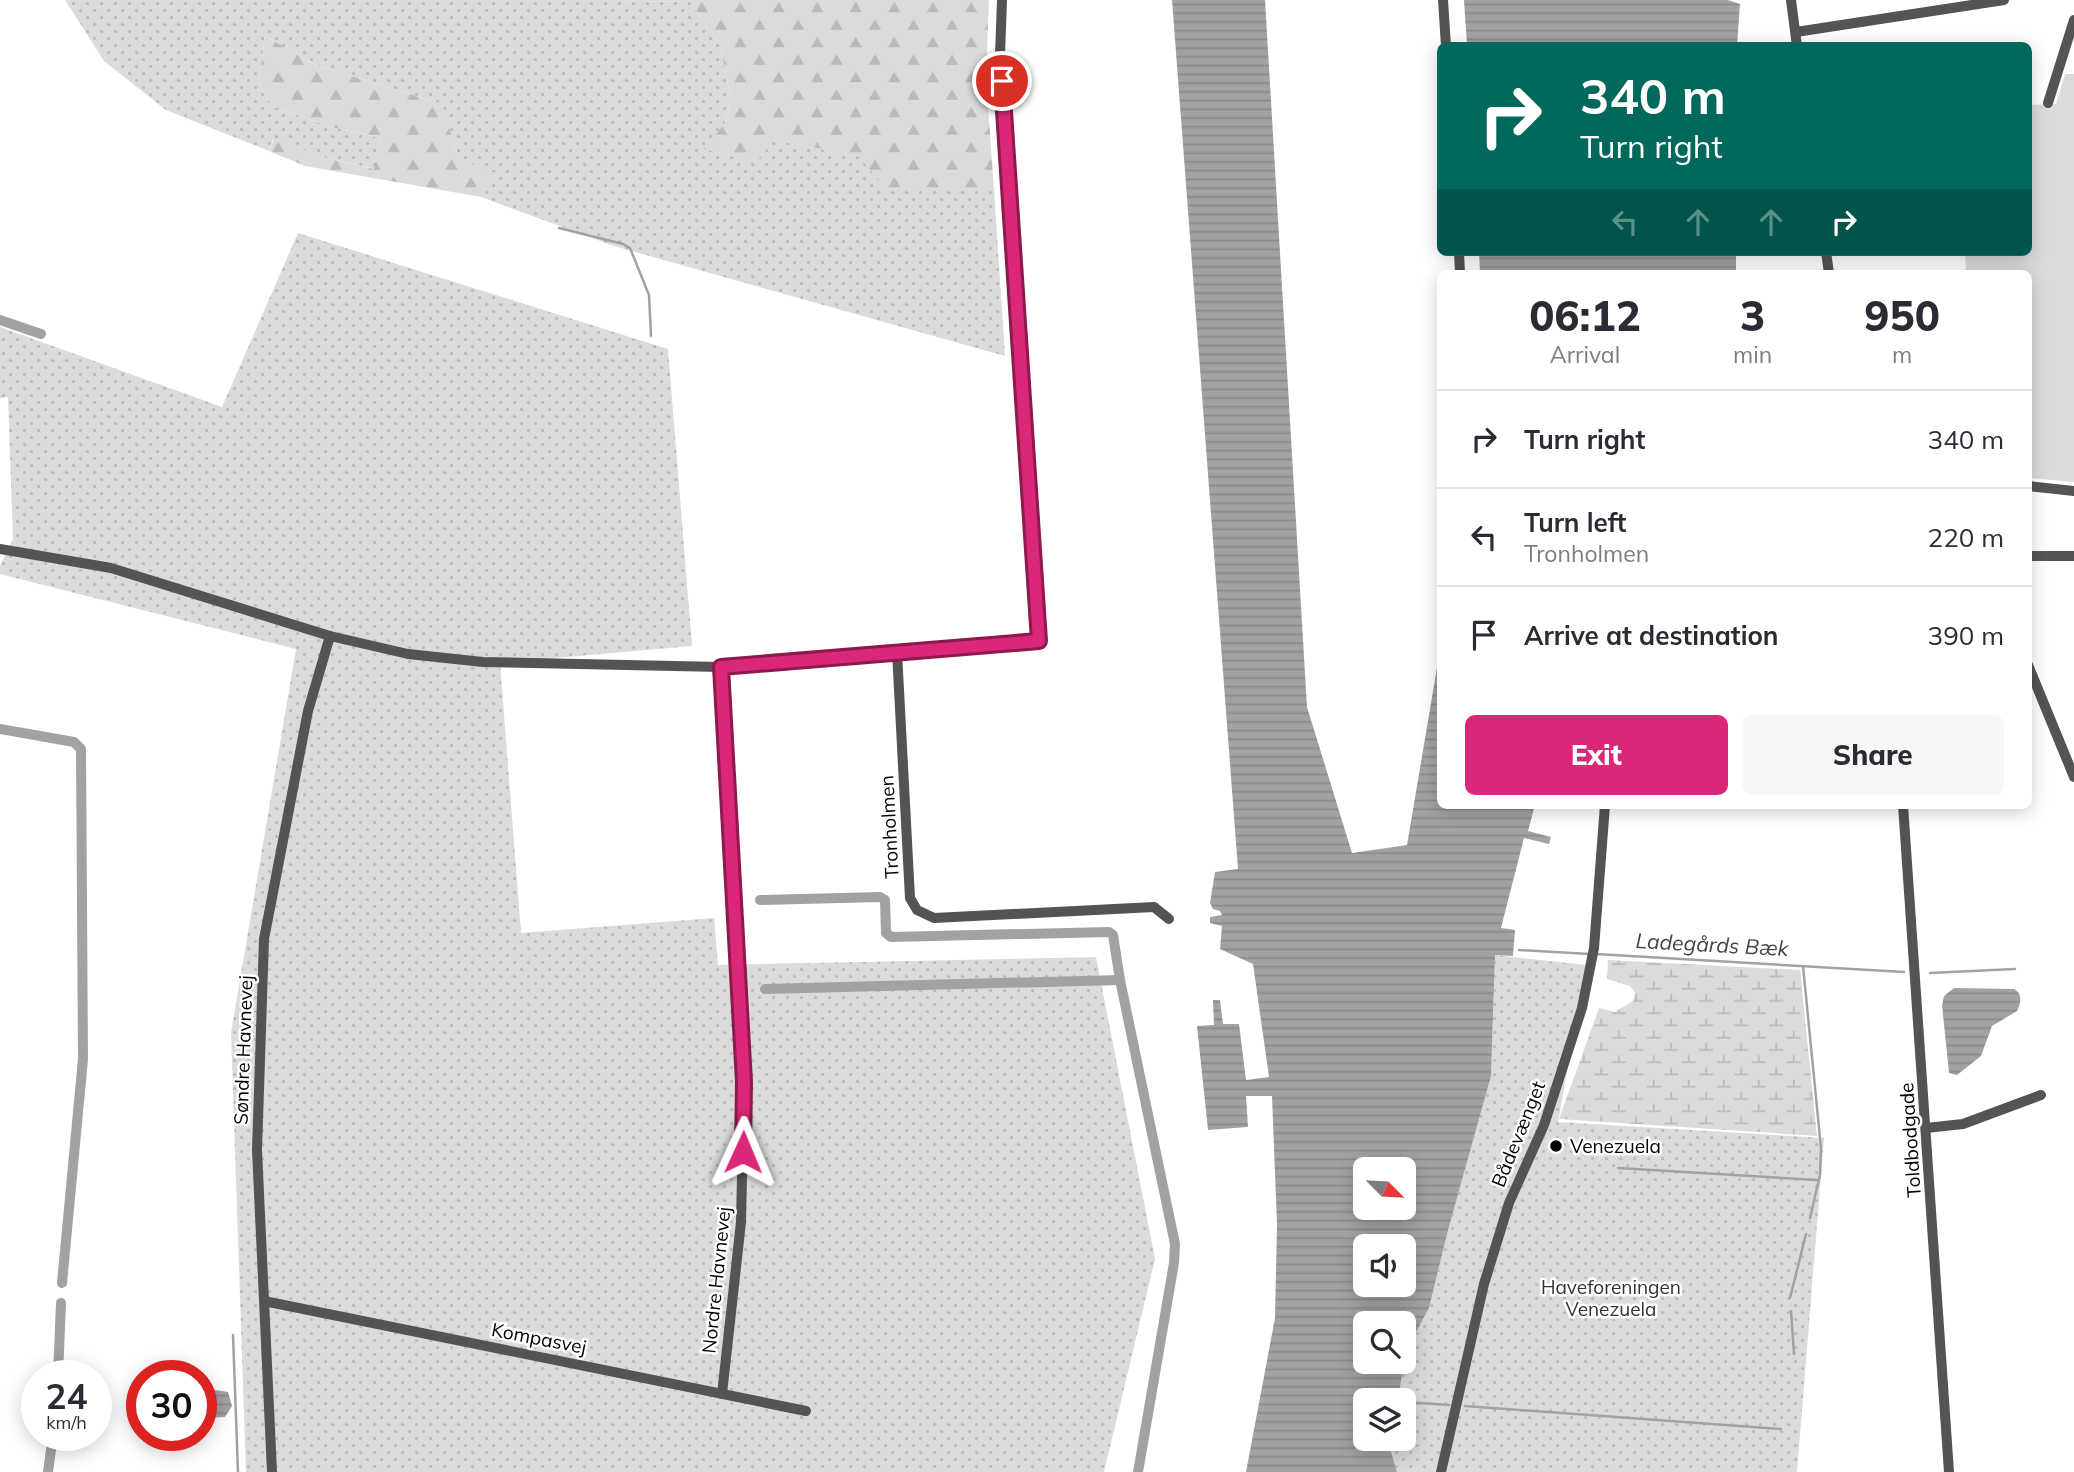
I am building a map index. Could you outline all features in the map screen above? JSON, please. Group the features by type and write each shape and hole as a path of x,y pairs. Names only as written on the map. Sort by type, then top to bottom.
{"street":[{"path":"0,550 111,568 330,636 408,654 483,662 721,667 1039,641 1000,55 1002,0"},
{"path":"1443,0 1446,42"},
{"path":"1791,0 1797,42"},
{"path":"1796,32 1963,3 2004,0"},
{"path":"2048,103 2074,20"},
{"path":"2032,486 2074,491"},
{"path":"2032,555 2074,556"},
{"name":"Søndre Havnevej","path":"272,1472 257,1150 264,939 308,712 330,636"},
{"name":"Tronholmen","path":"897,652 910,898 917,910 934,918 1154,908 1169,919"},
{"name":"Nordre Havnevej","path":"721,667 744,1082 741,1222 722,1394"},
{"path":"2032,675 2074,777"},
{"name":"Bådevænget","path":"1441,1472 1484,1284 1508,1203 1544,1125 1582,1008 1594,948 1605,809"},
{"name":"Toldbodgade","path":"1903,809 1949,1472"},
{"path":"1926,1128 1963,1124 2041,1095"},
{"name":"Kompasvej","path":"264,1301 806,1411"}],"green space":[{"path":"65,0 689,1 720,44 731,99 725,123 705,149 775,140 859,156 888,190 994,190 1005,356 614,246 481,197 494,173 459,159 442,104 316,65 265,36 259,82 272,106 331,127 381,138 375,169 326,158 273,139 269,151 166,110 104,61"},
{"path":"625,0 989,0 986,77 994,190 888,190 858,156 775,140 755,163 704,149 725,123 731,99 720,44 689,1"},
{"path":"265,36 316,65 442,104 459,159 495,173 481,197 305,166 269,151 274,139 326,158 374,169 381,138 331,127 272,106 259,82"},
{"path":"2065,74 2074,74 2074,482 2032,478 2032,270 1966,270 1965,256 2032,256 2032,105 2056,104"},
{"path":"298,233 668,349 692,646 500,663 521,933 714,918 718,965 1096,957 1155,1259 1104,1472 246,1472 231,1033 296,649 0,574 0,566 13,539 8,397 0,398 0,327 222,407"},
{"name":"Haveforeningen Venezuela","path":"1495,955 1586,965 1558,1122 1824,1138 1797,1472 1397,1472 1391,1451 1416,1451 1416,1388 1400,1388 1402,1374 1416,1374 1416,1332 1429,1308 1491,1076"},
{"path":"1608,960 1800,970 1817,1136 1559,1119 1599,1008 1615,1012 1633,1001 1635,993 1630,986 1607,979"}],"shaded area":[{"path":"1172,0 1265,0 1307,707 1352,853 1407,845 1437,668 1437,809 1534,809 1528,831 1551,837 1549,844 1524,838 1501,928 1515,930 1513,956 1495,955 1491,1076 1429,1308 1416,1332 1416,1311 1353,1311 1353,1374 1402,1374 1400,1388 1353,1388 1353,1451 1391,1451 1397,1472 1246,1472 1275,1318 1277,1224 1272,1096 1246,1096 1248,1127 1208,1130 1197,1026 1214,1025 1213,1000 1220,1000 1223,1024 1239,1024 1246,1080 1269,1077 1253,964 1220,949 1222,926 1210,923 1210,917 1222,915 1220,911 1213,909 1210,903 1215,872 1238,869"},
{"path":"1464,0 1728,0 1740,4 1737,42 1467,42"},
{"path":"1479,256 1736,256 1736,270 1480,270"},
{"path":"1954,988 2014,989 2019,993 2020,999 2017,1011 1992,1026 1981,1056 1957,1075 1949,1073 1942,1005 1944,996"},
{"path":"217,1390 228,1392 232,1406 225,1417 217,1417"}],"waterway":[{"path":"559,228 630,248 649,295 651,336"},
{"path":"0,320 41,334"},
{"path":"0,729 74,742 81,749 83,1059 62,1283"},
{"path":"760,900 880,897 885,900 886,933 891,937 1109,932 1113,935 1175,1244 1138,1472"},
{"name":"Ladegårds Bæk","path":"1519,950 1590,954"},
{"name":"Ladegårds Bæk","path":"1596,954 1904,972"},
{"path":"1803,966 1821,1148 1820,1175 1810,1218"},
{"name":"Ladegårds Bæk","path":"1930,973 2015,969"},
{"path":"765,989 1120,980"},
{"path":"1618,1168 1817,1180"},
{"path":"1790,1298 1806,1234"},
{"path":"59,1360 61,1303"},
{"path":"1791,1311 1794,1354"},
{"path":"233,1335 238,1472"},
{"path":"1416,1403 1449,1405"},
{"path":"1465,1406 1781,1429"},
{"path":"48,1472 51,1451"}],"place":[{"name":"Venezuela","path":"1556,1146"}],"route":[{"path":"743,1152 744,1082 721,667 1039,641 1002,81"}]}
